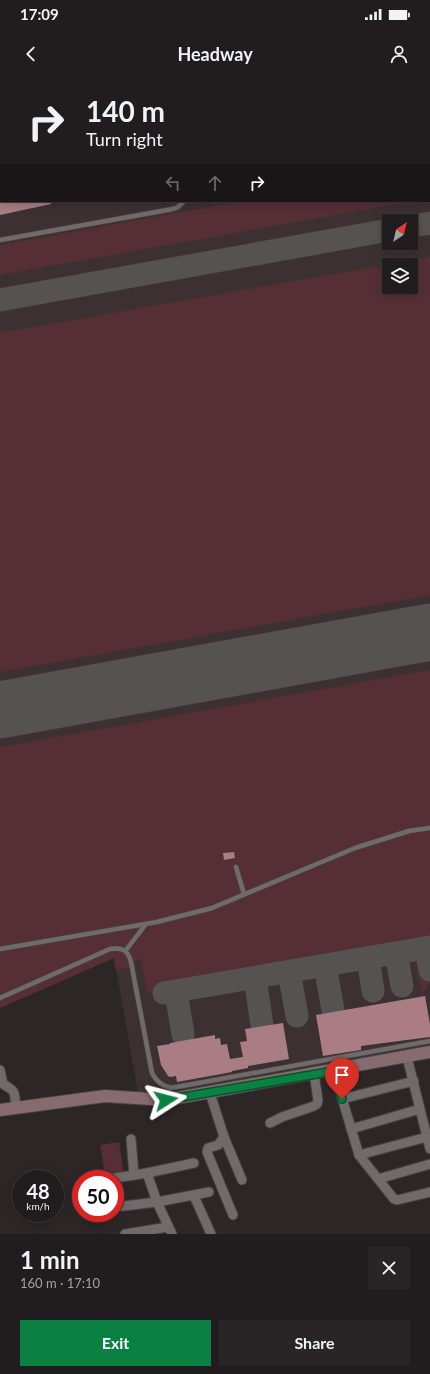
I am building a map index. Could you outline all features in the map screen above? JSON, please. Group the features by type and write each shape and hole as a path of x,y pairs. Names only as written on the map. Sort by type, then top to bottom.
{"main road":[{"path":"0,1110 105,1096 166,1100 334,1071 430,1052"}],"street":[{"path":"407,1057 430,1148"},
{"path":"0,1070 3,1084 10,1087 14,1093 16,1108"},
{"path":"334,1071 359,1155 378,1179 394,1199 397,1200 430,1192"},
{"path":"270,1123 317,1104 318,1100 314,1074"},
{"path":"342,1099 414,1081"},
{"path":"210,1093 224,1137 242,1180"},
{"path":"351,1129 420,1110"},
{"path":"224,1137 218,1145 208,1148 207,1152 233,1215"},
{"path":"359,1155 427,1137"},
{"path":"132,1139 134,1175"},
{"path":"124,1177 194,1163"},
{"path":"378,1179 430,1164"},
{"path":"126,1234 170,1231 146,1173"},
{"path":"124,1205 157,1202 209,1192"},
{"path":"194,1196 211,1234"}],"lane":[{"path":"0,240 58,231 173,209 178,207 183,202"},
{"path":"0,949 146,924 212,908 355,848 396,835 430,828"},
{"path":"236,867 244,894"},
{"path":"126,950 146,924"},
{"path":"0,998 110,949 122,948 126,950 132,962 152,1073 159,1083 165,1087 178,1087 430,1041"}],"shaded area":[{"path":"0,202 430,202 430,1047 179,1092 138,1092 114,958 0,1008"},
{"path":"236,202 408,202 0,275 0,245"},
{"path":"430,257 430,595 0,672 0,333 382,265 382,294 418,294 418,259"},
{"path":"430,670 430,943 147,992 141,959 135,960 136,967 116,970 114,958 0,1008 0,747"},
{"path":"424,957 429,983 422,994 415,959"},
{"path":"119,1142 123,1170 104,1170 100,1145"}],"building":[{"path":"0,202 50,202 51,204 0,215"},
{"path":"234,852 235,858 224,860 223,853"},
{"path":"425,996 430,1024 430,1037 361,1046 361,1050 323,1056 316,1015"},
{"path":"283,1023 289,1059 248,1066 248,1068 232,1072 177,1082 176,1076 168,1076 161,1065 157,1046 215,1035 215,1039 220,1038 221,1045 227,1044 230,1059 243,1057 240,1042 247,1041 245,1029"}],"taxiway":[{"path":"418,225 430,223"},
{"path":"0,300 382,231"},
{"path":"164,993 430,947"},
{"path":"426,948 430,970"},
{"path":"396,953 402,986"},
{"path":"368,958 373,991"},
{"path":"325,966 333,1010"},
{"path":"289,972 297,1016"},
{"path":"255,978 262,1025"},
{"path":"176,992 183,1034"}],"runway":[{"path":"0,710 430,632"}],"route":[{"path":"166,1100 334,1071 342,1099"}]}
